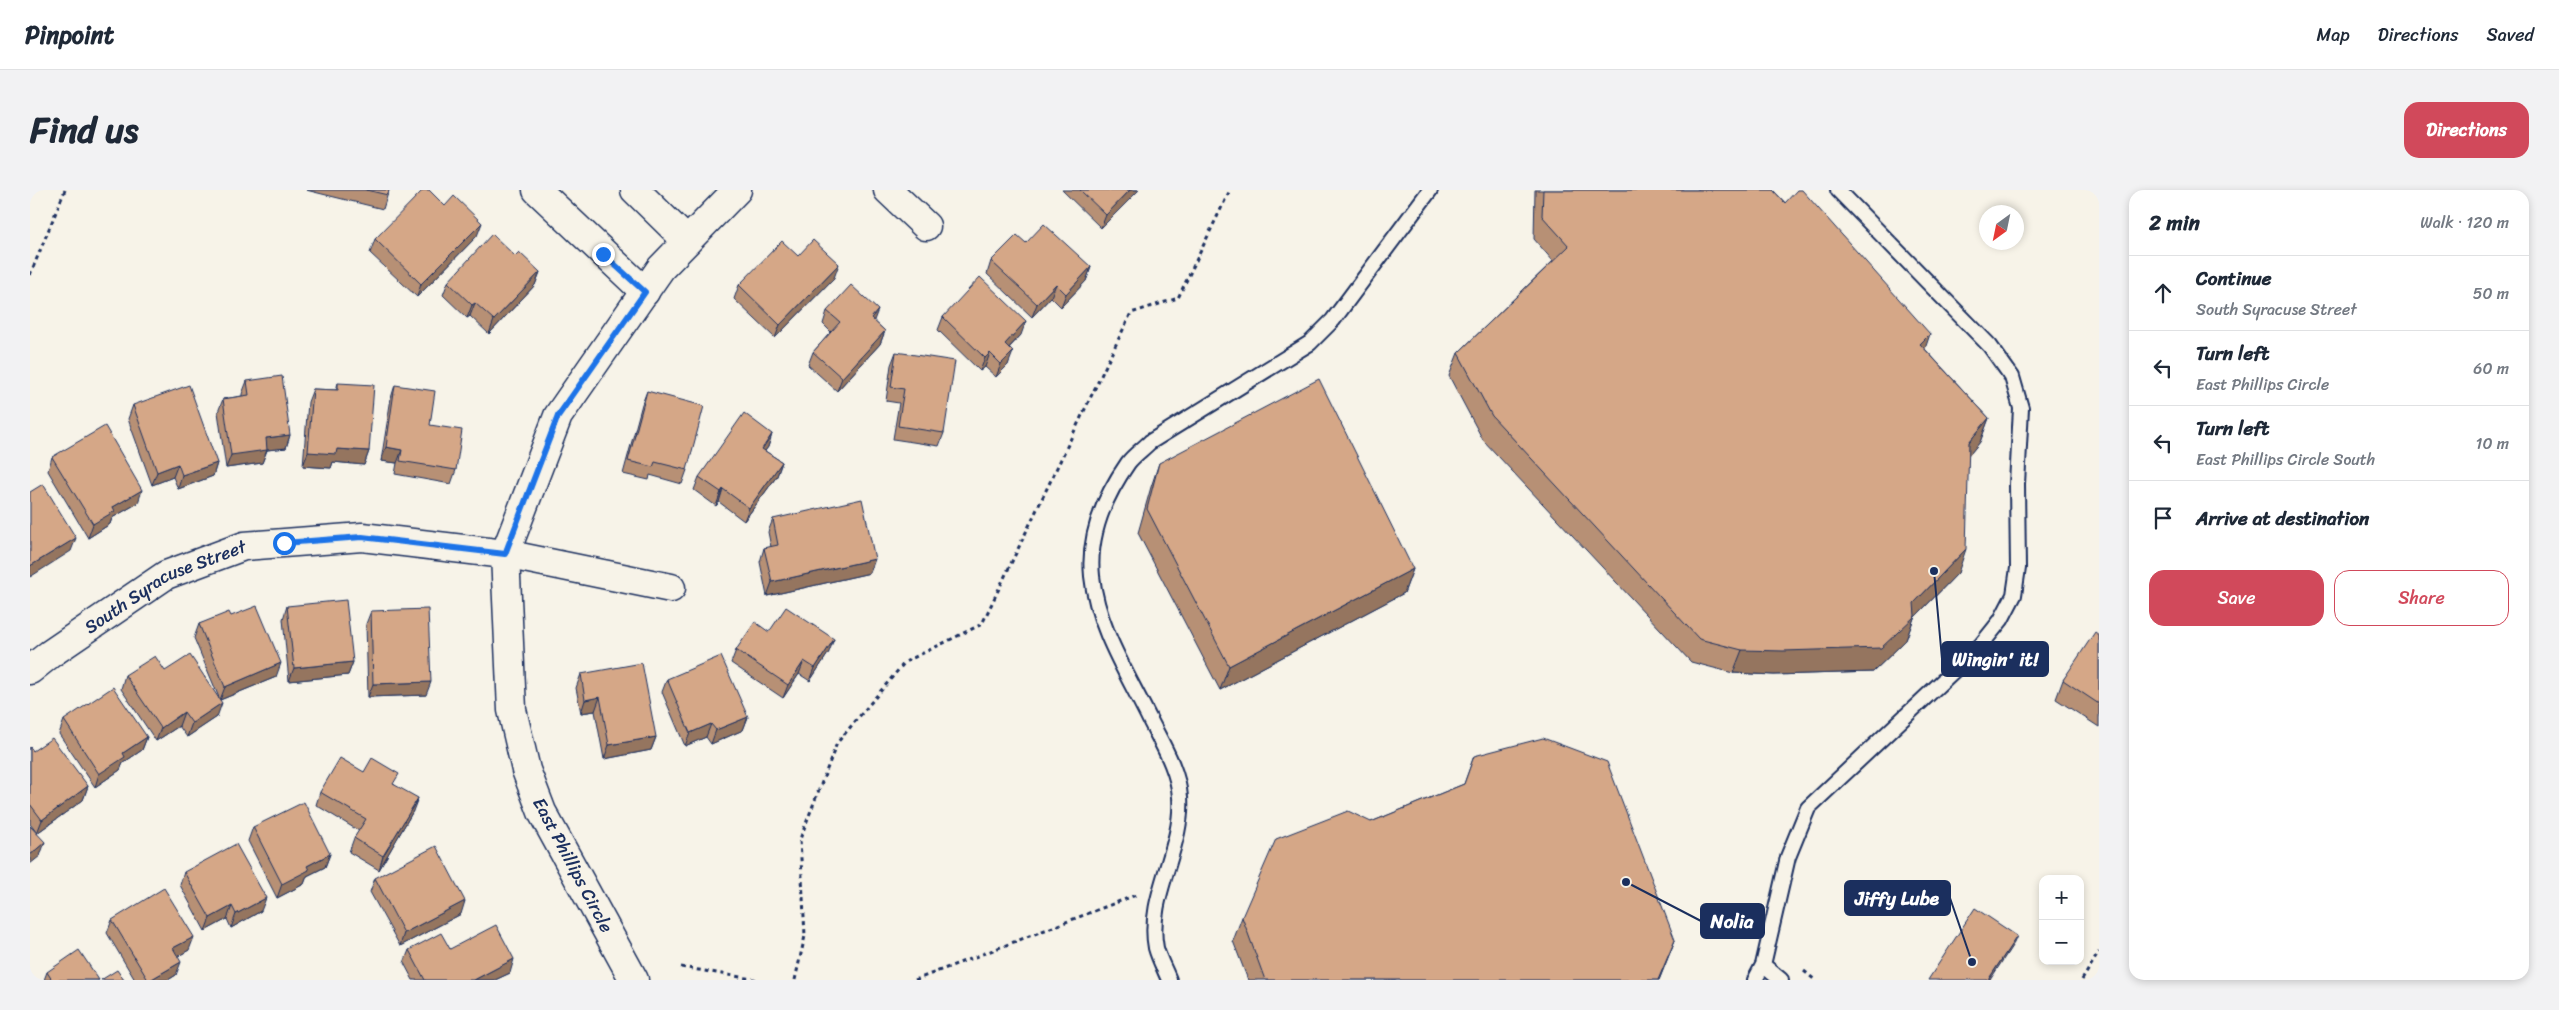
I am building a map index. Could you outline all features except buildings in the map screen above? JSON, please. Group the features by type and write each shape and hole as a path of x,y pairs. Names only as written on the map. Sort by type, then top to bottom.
{"street":[{"path":"537,190 645,292"},
{"path":"635,190 688,241"},
{"name":"East Phillips Circle","path":"634,980 542,812 526,770 512,710 505,554 558,416 661,268 737,190"},
{"path":"888,190 926,226"},
{"name":"South Syracuse Street","path":"30,670 50,654 166,575 244,546 362,537 505,554 671,588"}],"lane":[{"path":"1169,980 1156,949 1155,917 1180,821 1180,796 1174,771 1110,638 1098,605 1092,576 1094,540 1101,511 1128,462 1150,442 1310,343 1334,320 1430,190"},
{"path":"1755,980 1763,965 1788,857 1808,808 1981,645 2001,620 2014,595 2018,568 2017,484 2022,408 2012,377 1990,346 1838,190"},
{"path":"1763,965 1781,980"}],"path":[{"path":"30,275 65,190"},
{"path":"796,980 806,936 800,839 837,743 905,662 982,624 1131,313 1178,298 1230,190"},
{"path":"915,980 1164,884"},
{"path":"2082,980 2099,952"},
{"path":"681,967 758,980"},
{"path":"1800,969 1815,980"}],"place":[{"name":"Wingin' it!","path":"1934,571"},
{"name":"Nolia","path":"1626,882"},
{"name":"Jiffy Lube","path":"1972,962"}],"route":[{"path":"284,543 362,537 505,554 558,416 645,292 603,254"}]}
